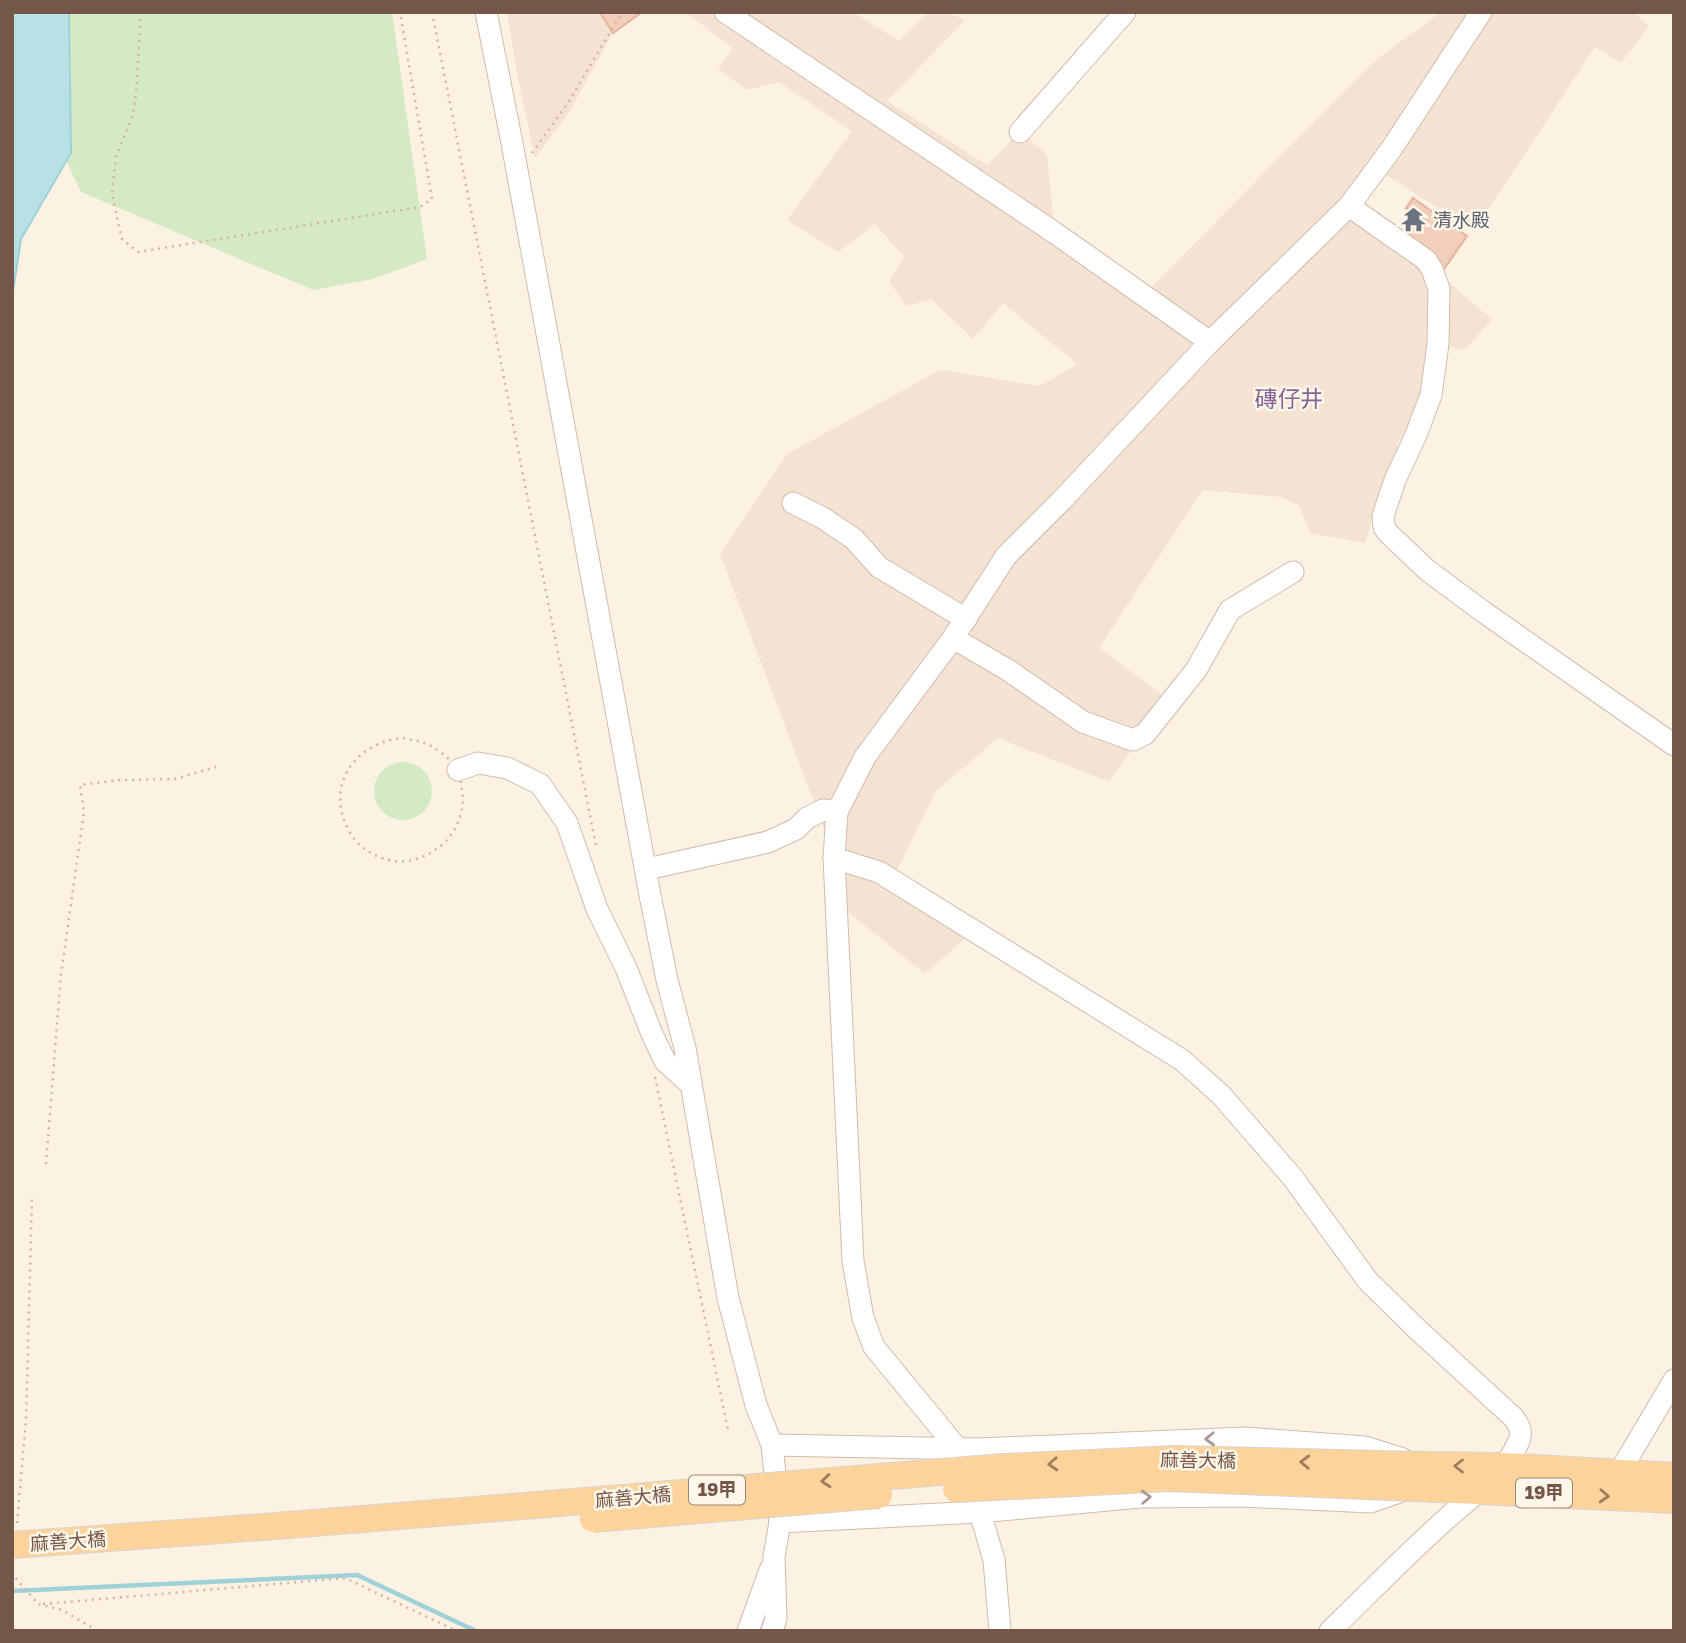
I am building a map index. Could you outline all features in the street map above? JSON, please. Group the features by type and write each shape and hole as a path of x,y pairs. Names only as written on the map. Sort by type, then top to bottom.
{"main road":[{"name":"19甲","path":"1418,1477 1504,1466 1674,1476"},
{"name":"19甲","path":"1418,1477 1480,1490 1674,1500"},
{"name":"麻善大橋","path":"14,1548 671,1513 986,1486 1170,1478 1418,1477"}],"street":[{"path":"486,12 667,980 684,1048 728,1298 756,1405 772,1446 780,1522 774,1557 748,1631"},
{"path":"725,12 1055,233 1210,342"},
{"path":"1020,132 1125,12"},
{"path":"957,1448 874,1347 863,1318 853,1261 835,858 837,813 866,757 953,638 1006,556 1210,342 1349,206 1392,148 1481,12"},
{"path":"1349,206 1426,260 1439,289 1438,344 1431,395 1387,504 1383,522 1388,533 1427,569 1485,613 1674,746"},
{"path":"793,503 823,518 854,539 879,567 966,619"},
{"path":"953,638 1008,670 1083,722 1133,740 1145,734 1196,670 1230,610 1293,572"},
{"path":"458,770 478,763 507,768 540,784 567,823 597,909 626,968 665,1061 690,1084"},
{"path":"646,869 768,842 796,829 807,818 823,810 837,813"},
{"path":"835,858 879,872 1182,1060 1221,1095 1293,1178 1368,1281 1514,1418 1520,1427 1518,1445 1504,1466 1330,1631"},
{"path":"1619,1473 1674,1380"},
{"path":"772,1446 978,1449 1245,1438 1365,1447 1418,1477"},
{"path":"780,1522 980,1512 1140,1497 1241,1496 1370,1502 1418,1477"},
{"path":"980,1512 994,1560 1000,1631"},
{"path":"772,1631 776,1619 774,1557"}],"path":[{"path":"141,12 133,115 116,157 112,195 122,239 138,251 420,207 432,198 400,12"},
{"path":"432,12 597,848"},
{"path":"517,174 568,103 623,12"},
{"path":"403,738 424,743 443,754 458,770 463,791 458,825 445,843 428,856 407,862 387,860 368,852 352,837 342,818 340,797 343,780 353,761 369,747 389,739 403,738"},
{"path":"46,1164 61,974 84,812 80,785 120,780 175,779 216,767"},
{"path":"654,1072 728,1430"},
{"path":"32,1199 26,1420 13,1575 38,1604 62,1609 98,1631"},
{"path":"38,1604 345,1578 457,1631"}],"shaded area":[{"path":"507,12 600,12 613,33 568,114 535,158 517,73"},
{"path":"685,12 853,12 899,41 928,12 947,12 965,20 887,101 987,165 1020,131 1047,155 1055,233 1151,288 1373,62 1441,12 1634,12 1649,26 1621,63 1595,47 1474,231 1386,175 1356,209 1492,320 1464,350 1441,345 1428,394 1397,444 1402,479 1375,509 1365,543 1310,533 1299,506 1281,497 1203,490 1099,648 1168,699 1109,782 998,738 936,791 894,876 972,932 925,974 825,893 824,829 720,554 787,454 940,370 1040,386 1077,364 1003,303 973,339 931,299 907,306 889,282 904,257 875,224 838,252 787,220 852,131 779,82 747,90 718,69 733,48"}],"green space":[{"path":"50,12 392,12 427,259 373,279 313,290 81,192 56,140"},
{"path":"403,762 424,770 432,791 424,812 403,820 382,812 374,791 382,770"}],"water":[{"path":"12,12 69,12 71,153 21,239 12,298"}],"building":[{"path":"600,12 642,12 613,33"},
{"path":"1413,198 1467,236 1444,269 1400,239 1416,215 1406,208"}],"waterway":[{"path":"12,1591 357,1575 476,1631"}],"place":[{"name":"清水殿","path":"1413,220"}],"district":[{"name":"磚仔井","path":"1289,399"}]}
